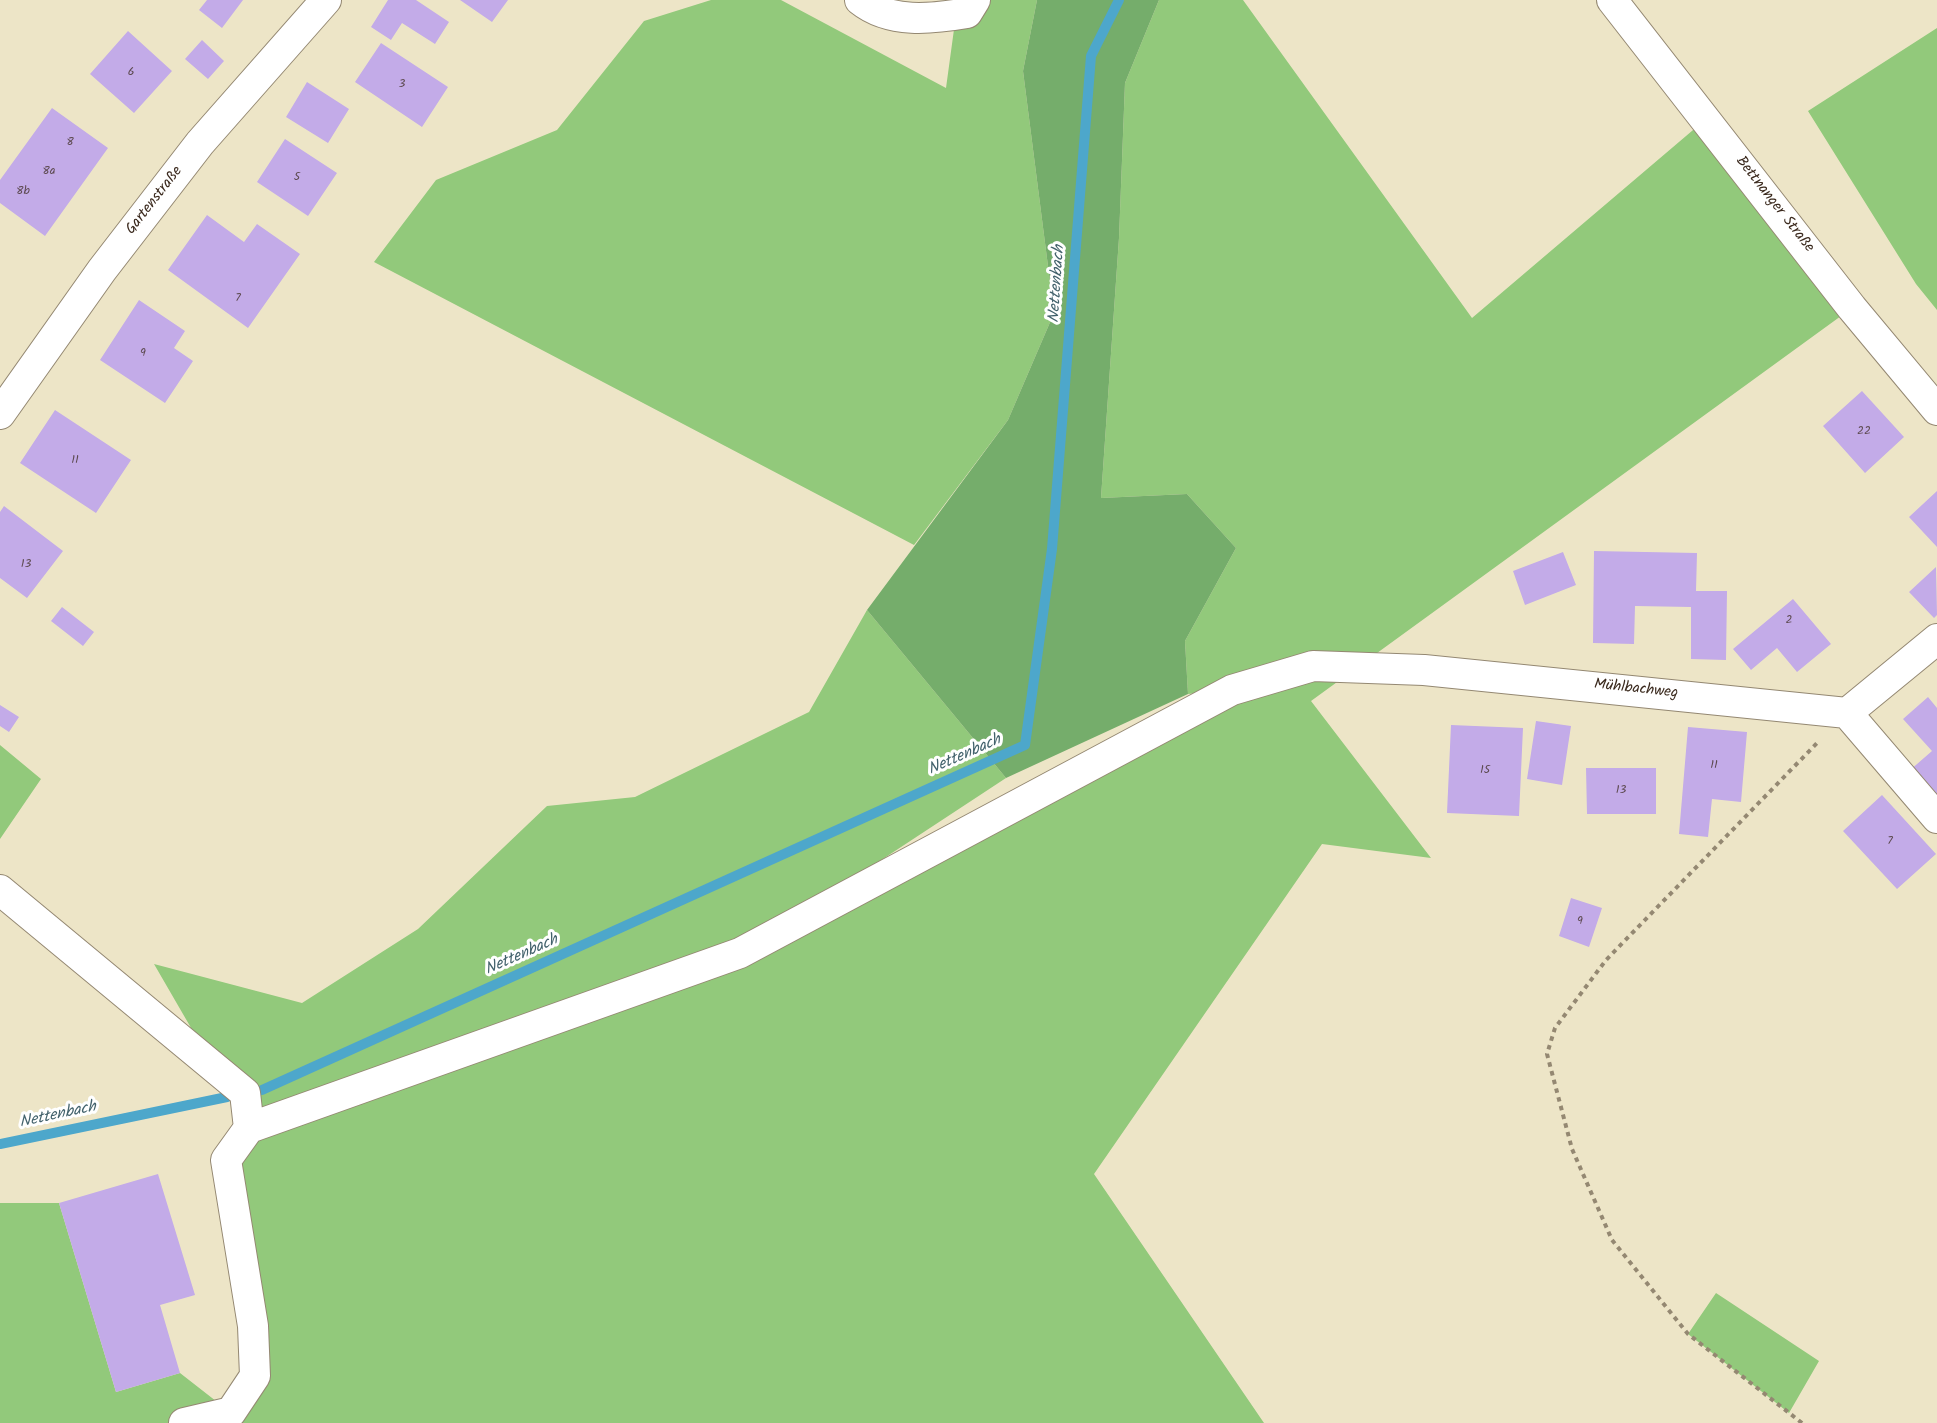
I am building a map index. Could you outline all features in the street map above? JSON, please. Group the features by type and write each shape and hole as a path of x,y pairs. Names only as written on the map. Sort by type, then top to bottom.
{"street":[{"name":"Gartenstraße","path":"0,414 102,270 200,143 326,0"},
{"path":"861,0 874,11 927,20 967,13 975,0"},
{"name":"Bettnanger Straße","path":"1612,0 1852,308 1937,410"},
{"path":"1937,639 1847,713 1937,818"},
{"name":"Mühlbachweg","path":"249,1128 741,952 1232,690 1313,666 1424,670 1847,713"},
{"path":"0,890 245,1093 249,1128 226,1160 253,1326 255,1376 231,1412 184,1423"}],"path":[{"path":"1802,1423 1688,1334 1612,1240 1572,1149 1547,1054 1555,1028 1606,960 1847,713"}],"green space":[{"path":"711,0 781,0 946,88 958,0 1037,0 1023,71 1054,313 1008,420 914,545 374,262 436,180 557,130 644,21"},
{"path":"1037,0 1159,0 1125,83 1119,238 1101,498 1187,494 1236,548 1185,641 1188,694 1006,778 867,610 1008,420 1054,313 1023,71"},
{"path":"1159,0 1243,0 1472,318 1706,119 1852,308 1311,701 1431,858 1322,844 1094,1174 1264,1423 0,1423 0,1203 59,1203 116,1392 180,1373 230,1412 255,1376 226,1160 249,1128 154,964 302,1003 418,929 547,806 635,797 809,712 867,610 1006,778 749,947 1229,690 1188,694 1185,641 1236,548 1187,494 1101,498 1119,238 1125,83"},
{"path":"1937,28 1937,310 1916,284 1808,111"},
{"path":"0,745 41,779 0,839"},
{"path":"1716,1293 1819,1361 1789,1413 1688,1334"}],"building":[{"path":"207,0 243,0 222,28 199,10"},
{"path":"388,0 416,0 449,22 435,44 402,23 391,40 371,27"},
{"path":"460,0 508,0 492,22"},
{"path":"128,31 172,71 134,113 90,74"},
{"path":"202,40 224,61 208,79 185,59"},
{"path":"381,43 448,87 422,127 355,82"},
{"path":"307,82 349,109 328,143 286,117"},
{"path":"52,108 108,148 45,236 0,203 0,180"},
{"path":"285,139 337,173 308,216 257,182"},
{"path":"207,215 244,242 257,224 300,254 248,328 168,270"},
{"path":"139,300 185,331 174,348 193,361 165,403 100,360"},
{"path":"1862,391 1904,437 1865,473 1823,426"},
{"path":"55,410 131,460 96,513 20,463"},
{"path":"1937,491 1937,547 1909,517"},
{"path":"4,506 63,551 27,598 0,578 0,512"},
{"path":"1594,551 1697,553 1696,591 1727,591 1726,660 1691,659 1691,607 1635,606 1634,644 1593,643"},
{"path":"1563,552 1576,585 1525,605 1513,571"},
{"path":"1936,567 1937,615 1934,618 1909,592"},
{"path":"1793,599 1831,644 1797,672 1777,648 1751,670 1733,649"},
{"path":"62,607 94,632 83,646 51,621"},
{"path":"1928,697 1937,708 1937,796 1909,771 1932,751 1903,719"},
{"path":"0,705 19,717 9,732 0,726"},
{"path":"1536,721 1571,726 1562,785 1527,779"},
{"path":"1451,725 1523,728 1519,816 1447,813"},
{"path":"1688,727 1747,732 1741,802 1712,799 1708,837 1679,834"},
{"path":"1586,768 1656,768 1656,814 1587,814"},
{"path":"1882,795 1936,854 1897,889 1843,831"},
{"path":"1571,898 1602,908 1589,947 1559,936"},
{"path":"158,1174 195,1295 160,1305 180,1373 116,1392 59,1203"}],"waterway":[{"name":"Nettenbach","path":"262,1090 1025,745 1052,549 1091,56 1119,0"},
{"name":"Nettenbach","path":"0,1144 227,1097"}]}
